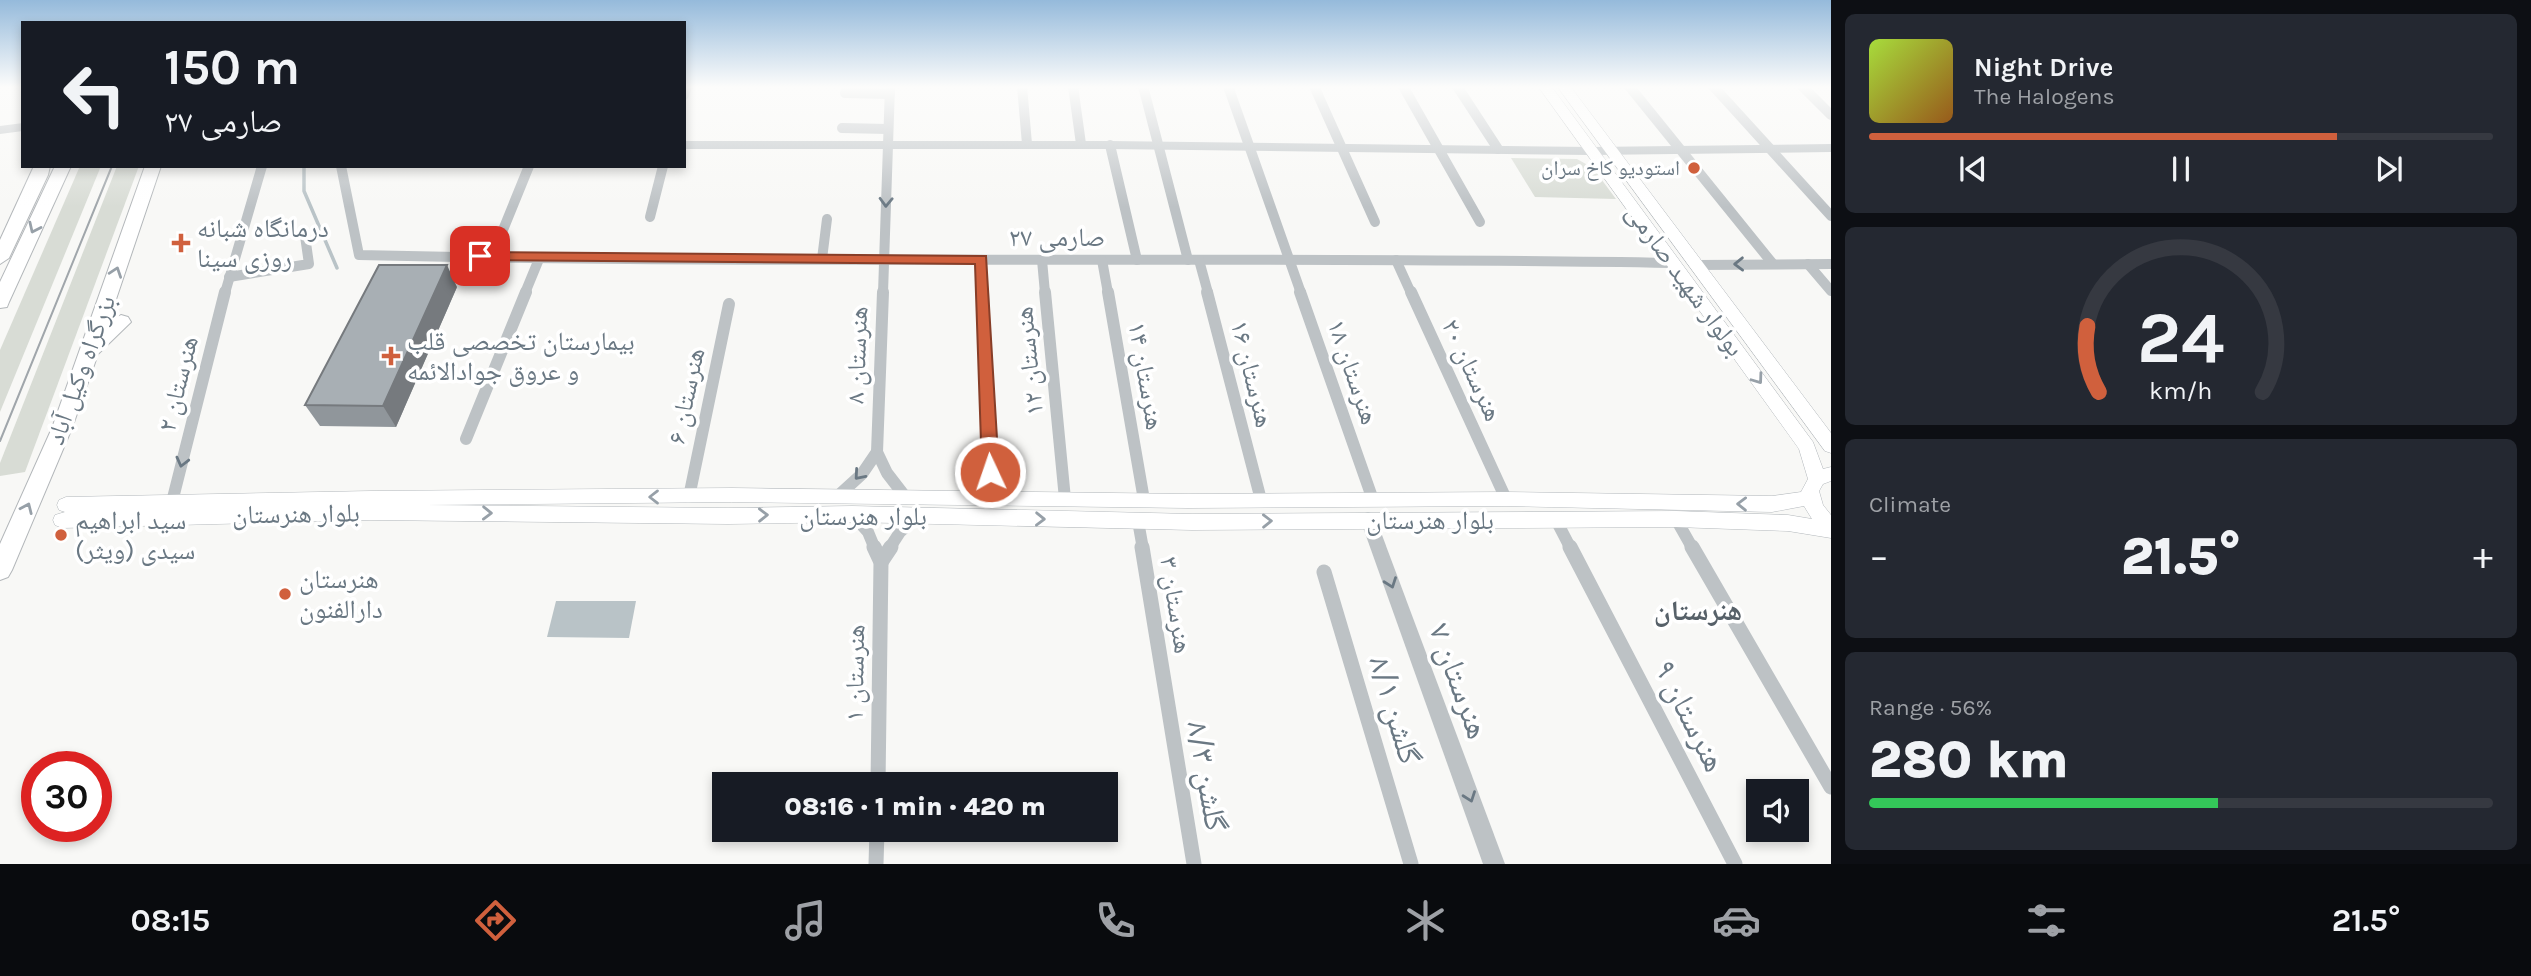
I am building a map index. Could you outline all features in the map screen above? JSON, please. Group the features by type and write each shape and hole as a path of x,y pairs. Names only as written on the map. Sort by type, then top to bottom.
{"highway":[{"path":"0,258 42,168"},
{"path":"0,302 62,168"},
{"name":"بزرگراه وکیل آباد","path":"0,570 62,428 152,168"},
{"path":"137,213 145,245"},
{"path":"90,350 121,322"}],"main road":[{"name":"بولوار شهید صارمی","path":"1573,126 1807,447 1824,477"},
{"name":"بولوار شهید صارمی","path":"1593,126 1831,446"},
{"path":"1824,477 1812,484 1810,498 1814,509 1831,529"},
{"name":"بلوار هنرستان","path":"1810,498 1772,505 1506,499 1188,501 732,495 172,502 64,512 728,516 852,514 1192,522 1676,519 1788,523 1831,529"},
{"path":"728,516 732,495"},
{"path":"1188,501 1192,522"}],"street":[{"path":"1025,126 1027,144"},
{"path":"1079,126 1081,144"},
{"name":"هنرستان ۱۶","path":"1153,126 1261,500"},
{"name":"هنرستان ۱۸","path":"1242,126 1373,500"},
{"path":"1333,126 1375,222"},
{"path":"1426,126 1480,222"},
{"path":"1483,126 1498,149"},
{"path":"1661,126 1773,264"},
{"path":"1750,126 1831,216"},
{"path":"0,130 21,127"},
{"path":"842,128 888,129"},
{"name":"هنرستان ۸","path":"877,452 888,129"},
{"path":"686,145 1081,144 1591,151 1831,148"},
{"path":"1111,145 1137,260"},
{"name":"هنرستان ۲","path":"172,502 229,277 261,168"},
{"name":"صارمی ۲۷","path":"341,168 359,255 540,259 1671,263"},
{"path":"492,257 528,168"},
{"path":"650,217 662,168"},
{"path":"822,259 827,219"},
{"path":"229,277 309,264 305,236"},
{"path":"466,439 540,259"},
{"path":"982,260 990,472"},
{"name":"هنرستان ۱۲","path":"1042,260 1065,499"},
{"name":"هنرستان ۱۴","path":"1102,260 1144,500"},
{"name":"هنرستان ۲۰","path":"1396,260 1506,499"},
{"path":"1808,264 1831,291"},
{"path":"1697,265 1831,264"},
{"name":"هنرستان ۶","path":"688,497 729,304"},
{"path":"839,495 862,474 877,452"},
{"path":"877,452 887,473 907,499"},
{"name":"هنرستان ۱","path":"852,514 868,532 881,562 877,772"},
{"path":"881,562 900,531 918,516"},
{"name":"هنرستان ۷","path":"1368,519 1494,864"},
{"path":"1676,519 1831,787"},
{"name":"هنرستان ۹","path":"1556,520 1735,864"},
{"name":"هنرستان ۳","path":"1138,521 1166,697"},
{"name":"گلشن ۸/۱","path":"1324,572 1411,864"},
{"name":"گلشن ۸/۳","path":"1166,697 1194,864"},
{"path":"876,864 877,842"}],"shaded area":[{"path":"1511,158 1577,159 1593,168 1616,199 1535,197"},
{"path":"79,168 100,168 0,412 0,350"},
{"path":"116,168 138,168 25,472 0,476 0,463"},
{"path":"556,601 636,601 629,638 547,637"}],"building":[{"path":"379,265 447,265 383,406 305,405"}],"waterway":[{"path":"304,168 304,191 337,268"}],"tram line":[{"path":"0,441 111,168"}],"place":[{"name":"استودیو کاخ سران","path":"1694,168"},
{"name":"درمانگاه شبانه روزی سینا","path":"181,243"},
{"name":"بیمارستان تخصصی قلب و عروق جوادالائمه","path":"391,356"},
{"name":"سید ابراهیم سیدی (ویثر)","path":"61,535"},
{"name":"هنرستان دارالفنون","path":"285,594"}],"district":[{"name":"هنرستان","path":"1698,610"}],"route":[{"path":"480,256 540,259 982,260 990,472"}]}
